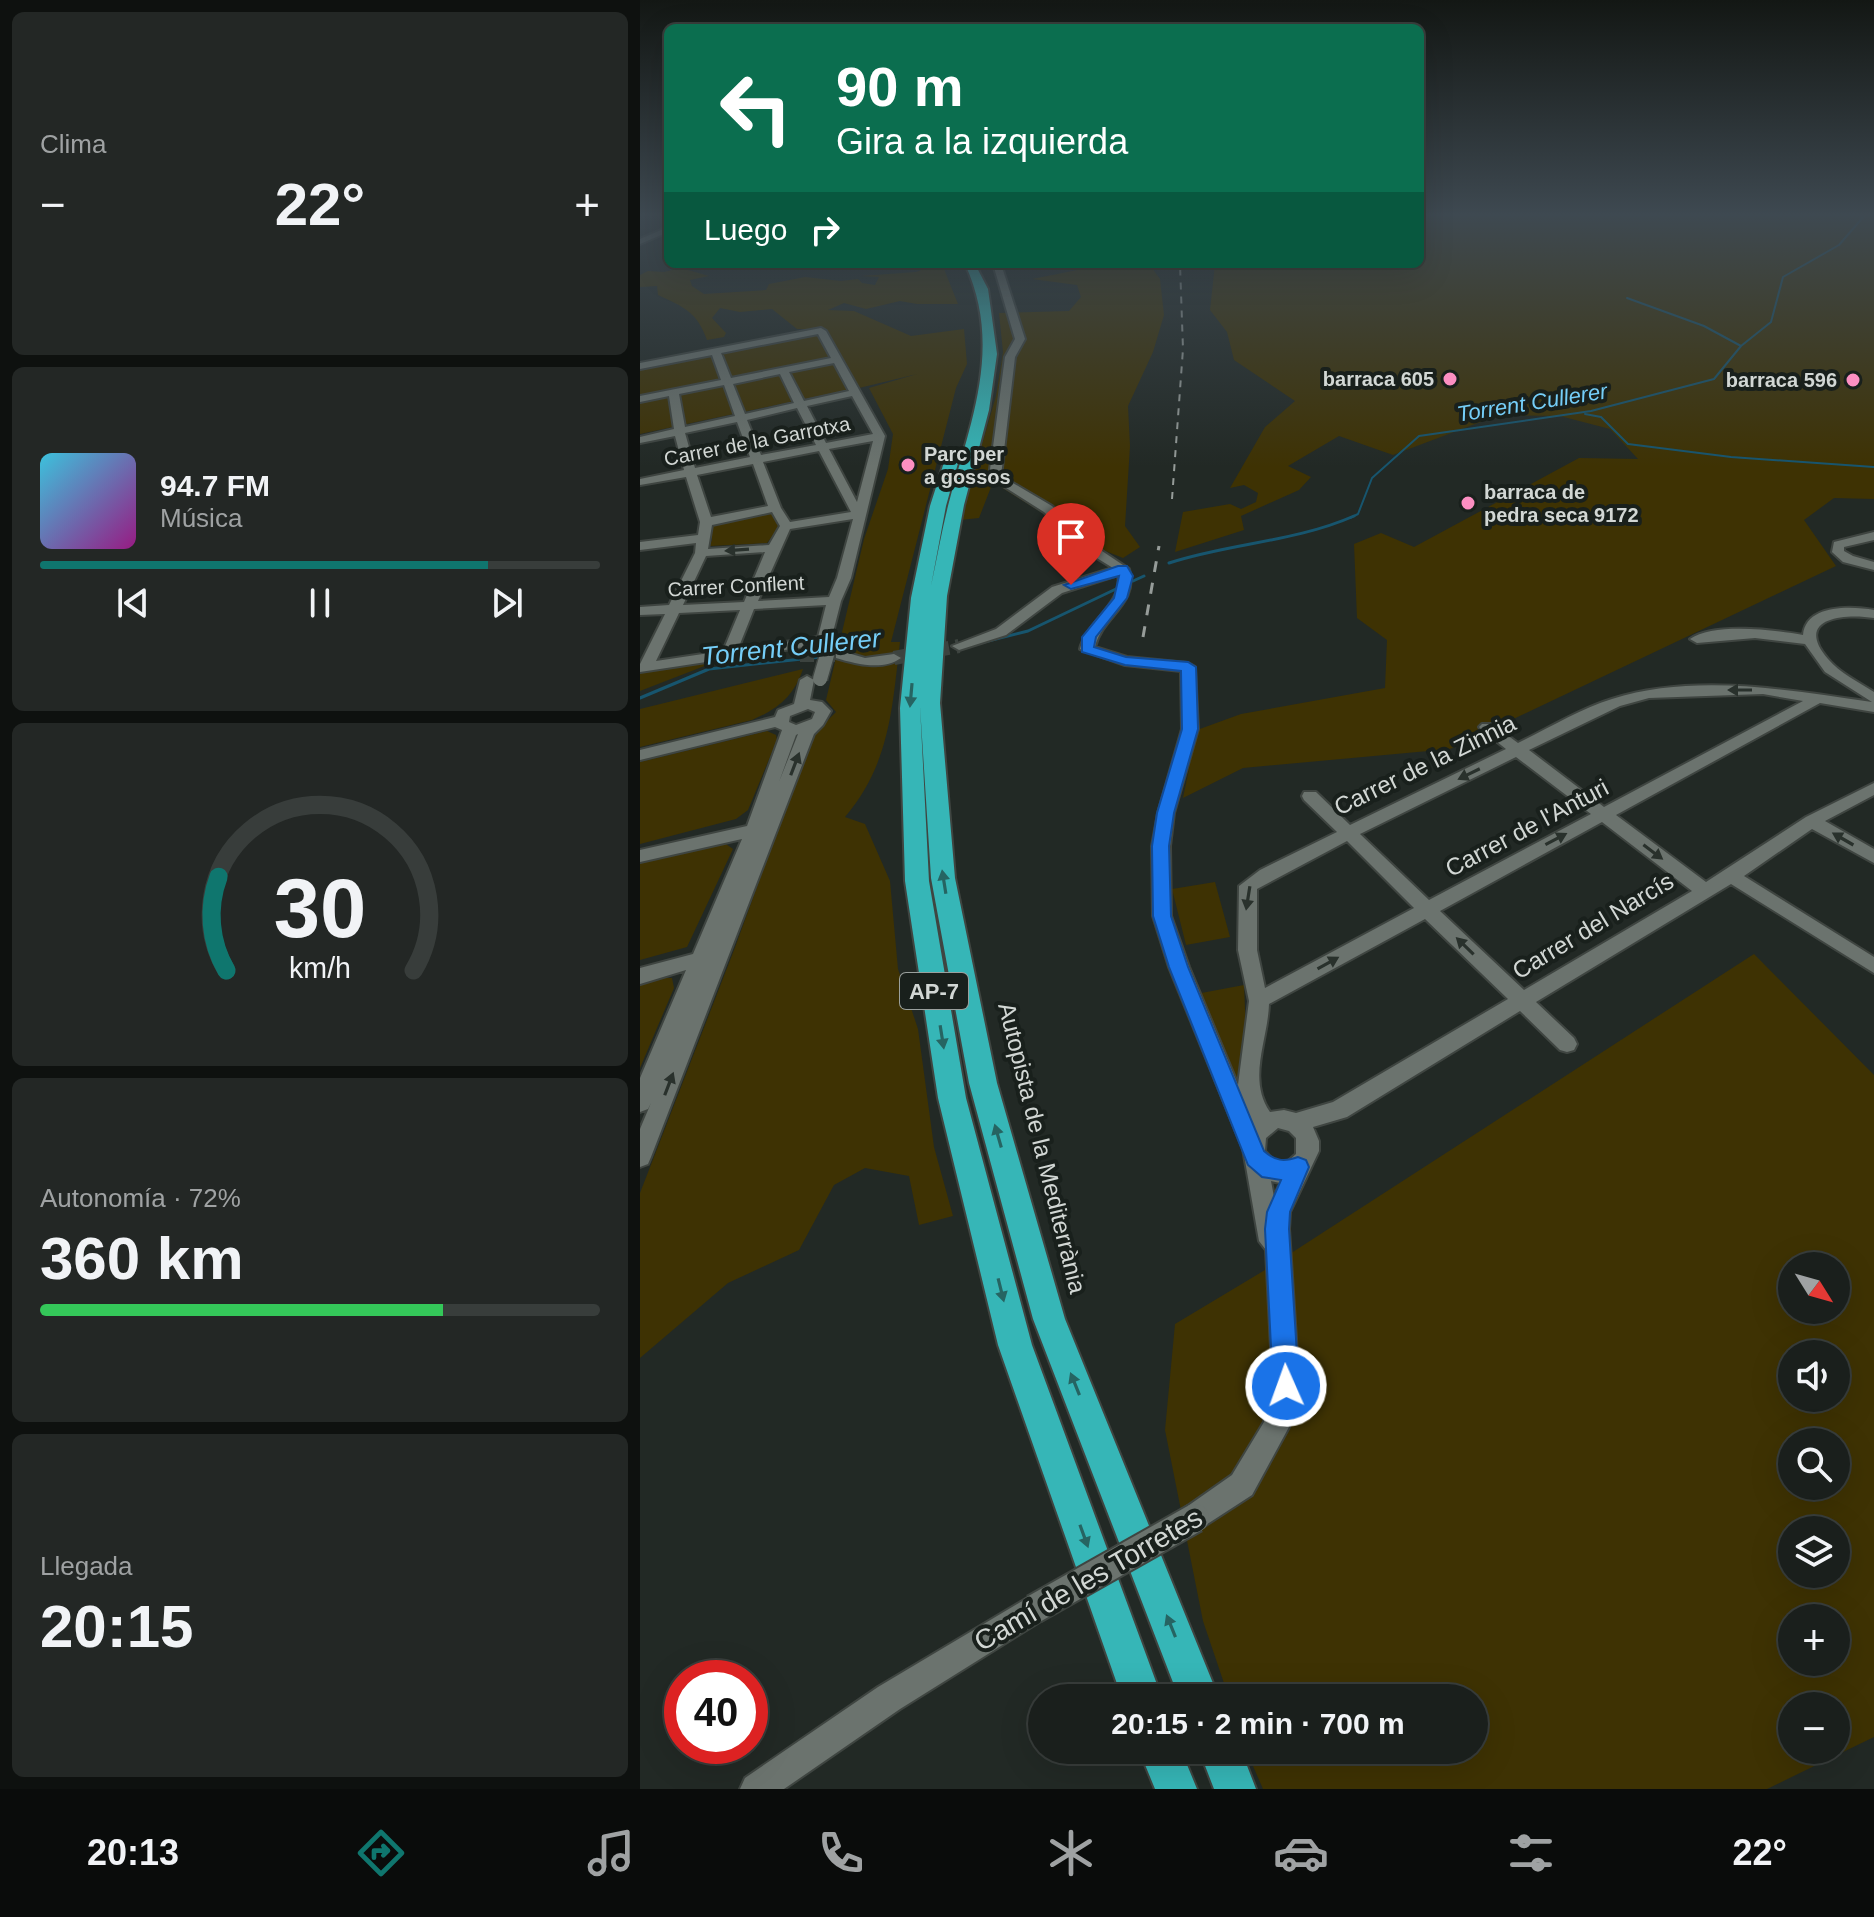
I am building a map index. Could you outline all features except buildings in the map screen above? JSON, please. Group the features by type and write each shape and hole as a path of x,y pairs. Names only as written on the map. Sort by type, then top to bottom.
{"highway":[{"name":"AP-7","path":"972,299 975,308 977,355 966,411 938,506 920,598 910,708 917,881 952,1098 1015,1345 1137,1684"},
{"name":"Autopista de la Mediterrània","path":"983,299 991,354 982,410 956,505 938,596 930,703 943,878 983,1083 1049,1319 1193,1684"},
{"path":"1166,1764 1176,1789"},
{"path":"1225,1764 1235,1789"}],"street":[{"path":"1008,299 1020,339 1010,357 995,477 1048,509 1083,544 1123,569"},
{"path":"640,366 821,331 880,436 844,578 816,650 807,732 640,1157"},
{"path":"716,352 775,508 786,526"},
{"path":"640,399 836,360"},
{"path":"783,371 858,515"},
{"path":"640,440 857,392"},
{"path":"643,667 701,553 706,522 690,471 674,393"},
{"name":"Carrer de la Garrotxa","path":"640,482 880,436"},
{"path":"706,522 775,508"},
{"path":"786,526 858,515"},
{"path":"728,656 773,548 786,526"},
{"path":"1874,536 1838,545 1838,552 1848,559 1874,566"},
{"path":"640,546 703,538"},
{"path":"701,553 773,548"},
{"path":"959,646 1001,632 1057,590 1123,569"},
{"name":"Camí de les Torretes","path":"1123,569 1126,587 1121,598 1089,637 1086,647 1098,655 1125,661 1188,667 1190,729 1166,813 1161,846 1162,916 1179,967 1254,1151 1263,1210 1280,1283"},
{"name":"Carrer Conflent","path":"640,611 834,601"},
{"path":"1874,614 1849,610 1828,613 1815,621 1812,641 1819,658 1874,698"},
{"path":"1697,639 1733,631 1768,633 1812,641"},
{"path":"643,667 821,643"},
{"path":"747,653 746,659 800,655"},
{"path":"841,655 864,662 894,658"},
{"name":"Carrer de la Zinnia","path":"1266,1124 1247,1095 1259,1000 1250,975 1245,924 1248,886 1305,852 1615,703 1649,694 1763,690 1803,700 1874,707"},
{"name":"Carrer de l'Anturi","path":"1259,1000 1603,815 1803,700"},
{"path":"640,1103 754,830 785,725 783,713 810,712"},
{"path":"640,755 785,725 810,712"},
{"path":"1487,727 1704,890"},
{"name":"Carrer del Narcís","path":"1294,1123 1339,1110 1731,876 1812,821 1874,788"},
{"path":"1310,796 1567,1044"},
{"path":"1812,821 1874,857"},
{"path":"640,856 754,830"},
{"path":"1731,876 1874,966"},
{"path":"640,976 700,959"},
{"name":"Carrer del Narcís","path":"1310,1144 1339,1110"},
{"path":"1280,1120 1294,1123 1308,1135 1308,1157 1298,1167 1289,1171 1270,1170 1254,1151 1256,1133 1266,1124 1280,1120"},
{"name":"Camí de les Torretes","path":"756,1789 889,1698 1034,1609 1195,1518 1242,1485 1276,1427 1286,1386 1279,1212 1298,1167"}],"shaded area":[{"path":"667,299 956,299 958,304 900,301 866,309 844,303 828,310 854,311 911,336 964,329 967,364 956,388 891,642 900,642 886,735 871,777 845,817 865,824 890,881 898,969 918,1029 934,1147 953,1216 919,1225 909,1176 865,1168 834,1185 799,1250 728,1283 640,1358 640,1193 812,736 836,712 826,700 864,539 888,469 893,434 869,388 917,374 859,388 825,329 797,329 772,309 740,312 720,308 712,318 726,333 724,337 707,340 699,323 682,307"},
{"path":"1079,299 1162,299 1164,315 1153,352 1128,406 1130,446 1125,526 1140,547 1123,558 1098,548 993,482 979,518 960,520 996,396 1003,352 999,313 1069,311"},
{"path":"1211,299 1874,299 1874,499 1834,498 1804,520 1836,566 1450,749 1243,768 1183,798 1197,730 1241,714 1385,688 1387,640 1357,618 1354,544 1381,533 1414,547 1579,458 1638,459 1610,429 1560,416 1499,415 1393,455 1339,436 1288,466 1311,477 1299,490 1241,516 1244,530 1175,552 1183,512 1230,504 1241,509 1256,502 1258,493 1244,485 1230,488 1265,427 1295,401 1234,360 1227,332 1210,310"},
{"path":"818,333 851,389 640,434 640,368"},
{"path":"768,512 774,515 780,526 767,543 710,546 710,524"},
{"path":"720,660 640,691 640,671"},
{"path":"803,669 790,694 761,716 640,747 640,709"},
{"path":"767,731 776,735 777,740 748,810 736,819 640,844 640,762"},
{"path":"723,842 733,849 687,947 640,960 640,863"},
{"path":"1215,882 1230,937 1186,945 1172,889"},
{"path":"1754,954 1874,1075 1874,1737 1850,1749 1850,1692 1778,1692 1778,1764 1818,1764 1767,1789 1263,1789 1252,1764 1488,1764 1488,1684 1224,1684 1203,1621 1165,1430 1175,1324 1265,1270"},
{"path":"672,978 674,988 640,1068 640,984"},
{"path":"1244,985 1248,1080 1224,1079 1196,994"}],"waterway":[{"path":"1631,299 1704,326 1741,346"},
{"name":"Torrent Cullerer","path":"1741,346 1771,322 1777,299"},
{"name":"Torrent Cullerer","path":"1354,516 1358,514 1372,478 1419,436 1591,411 1714,379 1741,346"},
{"path":"1585,414 1601,417 1628,444 1731,457 1874,467"},
{"name":"Torrent Cullerer","path":"1169,563 1309,532 1354,516"},
{"name":"Torrent Cullerer","path":"1350,518 1354,516"},
{"name":"Torrent Cullerer","path":"1133,581 1144,576"},
{"name":"Torrent Cullerer","path":"972,645 1028,631 1118,588"},
{"name":"Torrent Cullerer","path":"890,655 903,653"},
{"name":"Torrent Cullerer","path":"640,698 709,669 821,657"}],"tunnel":[{"path":"894,658 959,646"},
{"path":"800,655 841,655"}],"railway":[{"path":"1172,499 1183,349 1181,299"},
{"path":"1143,637 1159,546"}],"place":[{"name":"barraca 605","path":"1450,379"},
{"name":"barraca 596","path":"1853,380"},
{"name":"Parc per a gossos","path":"908,465"},
{"name":"barraca de pedra seca 9172","path":"1468,503"}],"route":[{"path":"1071,585 1123,569 1126,576 1126,587 1121,598 1089,637 1087,649 1098,655 1125,661 1188,667 1190,729 1166,813 1161,846 1162,916 1179,967 1255,1158 1270,1170 1279,1172 1298,1167 1279,1212 1277,1229 1286,1386"}]}
